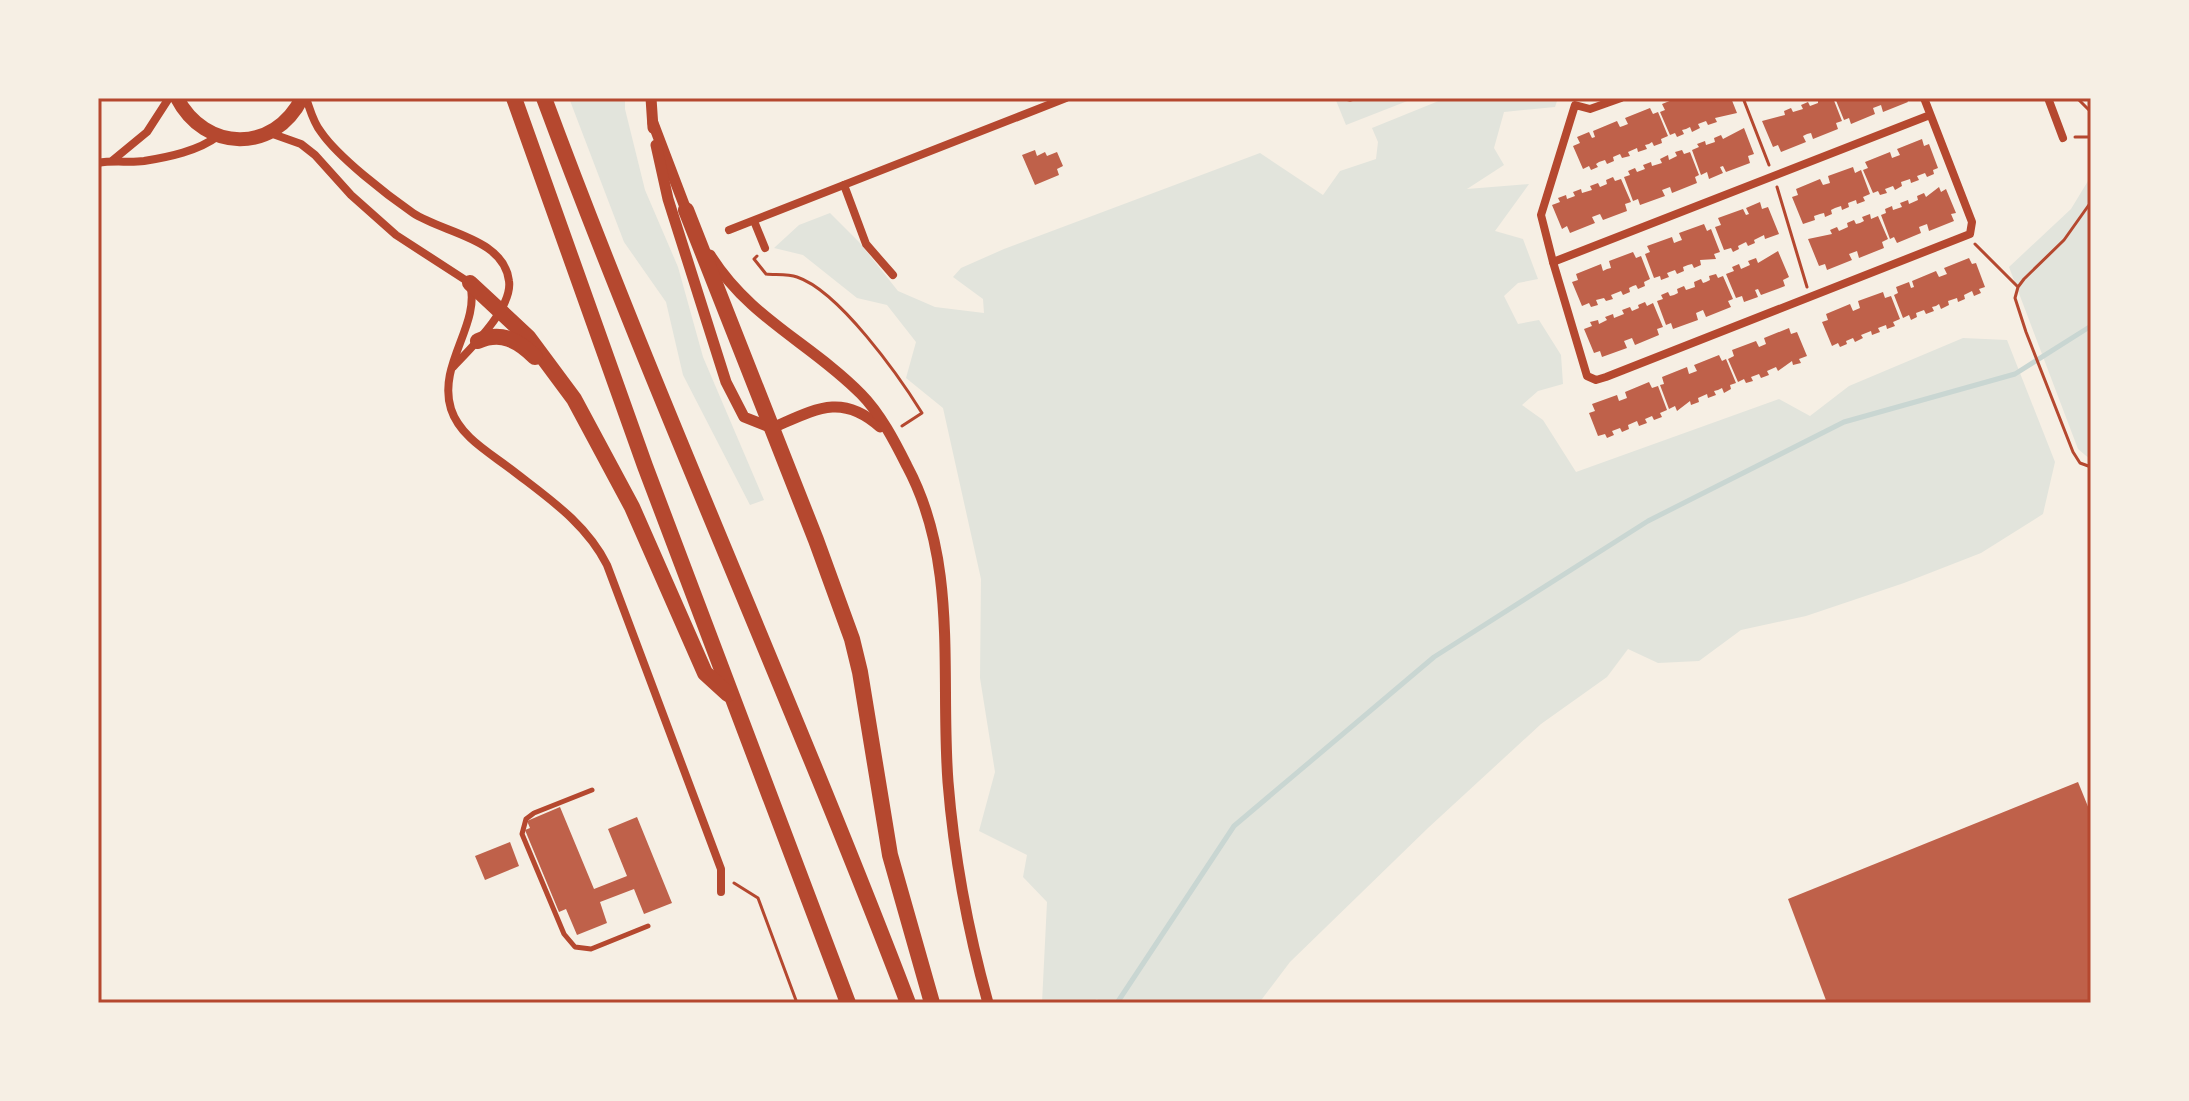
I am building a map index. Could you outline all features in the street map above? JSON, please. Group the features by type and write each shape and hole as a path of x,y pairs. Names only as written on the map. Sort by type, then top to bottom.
{"highway":[{"path":"514,98 730,695 848,1003"},
{"path":"544,98 684,455 865,890 908,1003"},
{"path":"686,210 852,639 890,855 932,1003"},
{"path":"470,283 536,347 574,399 632,507 705,673 730,695"},
{"path":"478,341 497,336 516,342 535,357 574,399"}],"main road":[{"path":"177,98 184,112 199,127 235,140 253,139 269,133 284,123 304,98"}],"street":[{"path":"113,160 147,132 169,98"},
{"path":"304,98 322,135 365,174 414,213 477,242 497,255 503,263 509,289 500,309 478,341 450,370"},
{"path":"651,98 658,159 668,199 728,387 744,417 772,428 836,405 861,412 889,435"},
{"path":"729,230 1066,98"},
{"path":"1621,98 1590,109 1576,102 1541,215 1582,366 1587,376 1596,380 1965,238 1972,231 1972,222 1924,98"},
{"path":"2048,98 2063,138"},
{"path":"1553,262 1930,115"},
{"path":"653,123 686,210 727,280 765,318 822,359 861,394 889,435 916,485 937,547 944,596 944,718 953,831 969,926 988,1003"},
{"path":"269,133 301,144 396,235 470,283 472,302 450,370 449,401 460,426 475,442 570,516 597,545 723,876 721,892"},
{"path":"98,163 141,161 204,146 218,136"},
{"path":"844,185 866,244 893,275"},
{"path":"754,221 765,248"}],"lane":[{"path":"592,790 534,813 526,819 522,834 564,934 575,947 591,949 648,926"}],"path":[{"path":"1339,98 1360,98"},
{"path":"1743,98 1774,175 1811,298"},
{"path":"2077,98 2091,112"},
{"path":"2091,202 2064,240 2018,287 2016,303 2073,452 2080,463 2091,467"},
{"path":"1965,238 1995,261 2018,287"},
{"path":"765,248 754,259 766,274 797,277 825,294 854,323 922,413 889,435"},
{"path":"723,876 758,898 797,1003"}],"shaded area":[{"path":"569,98 625,98 645,190 678,267 703,357 764,500 750,505 683,375 666,302 624,242"},
{"path":"1335,98 1415,98 1346,125"},
{"path":"1446,98 1558,98 1555,107 1504,112 1494,148 1504,165 1467,189 1529,184 1495,231 1523,239 1538,279 1518,283 1504,296 1518,324 1539,320 1561,355 1563,384 1538,391 1522,405 1543,420 1576,472 1779,399 1810,416 1849,386 1963,338 2007,340 2055,462 2043,514 1981,553 1904,583 1806,616 1741,630 1699,661 1658,663 1628,649 1607,677 1541,724 1428,828 1290,962 1259,1003 1101,1003 1097,999 1091,1003 1042,1003 1047,902 1023,877 1027,855 979,831 995,772 980,678 981,579 943,408 906,378 916,342 887,305 857,298 803,255 774,248 799,225 830,213 859,242 898,291 935,307 984,313 983,299 953,277 961,268 1260,153 1323,195 1340,171 1376,159 1378,142 1372,128"},
{"path":"2091,176 2091,460 2078,449 2009,267 2071,209"}],"building":[{"path":"1677,98 1731,98 1737,113 1715,118 1717,122 1708,125 1706,121 1698,124 1700,128 1692,132 1690,127 1682,130 1684,134 1677,137 1675,133 1670,135 1660,112 1665,110 1662,104"},
{"path":"1818,98 1833,98 1842,121 1836,123 1838,129 1813,139 1811,133 1807,134 1803,136 1806,142 1781,152 1778,145 1773,147 1762,121 1785,115 1784,111 1791,108 1793,112 1803,109 1801,105 1808,102 1810,106 1818,103"},
{"path":"1835,98 1906,98 1908,102 1883,112 1881,105 1873,108 1875,114 1851,124 1849,118 1844,120"},
{"path":"1650,108 1653,114 1658,112 1668,136 1661,139 1662,143 1654,146 1652,142 1645,145 1647,149 1638,152 1637,148 1628,152 1630,156 1622,158 1620,154 1607,164 1605,160 1591,170 1589,166 1583,169 1573,146 1580,143 1577,137 1589,132 1592,138 1595,137 1593,131 1617,121 1620,127 1623,126 1628,124 1625,118"},
{"path":"1744,128 1754,154 1748,156 1750,163 1726,172 1723,166 1720,167 1723,173 1709,179 1707,172 1701,175 1692,150 1699,147 1697,144 1715,142 1714,138 1721,135 1723,139"},
{"path":"1922,139 1924,146 1929,144 1938,168 1933,170 1934,174 1917,176 1919,180 1911,183 1910,179 1901,182 1902,186 1895,190 1893,186 1885,189 1887,193 1873,193 1863,170 1868,168 1865,162 1890,152 1892,158 1900,155 1897,149"},
{"path":"1035,150 1037,156 1057,152 1063,166 1057,169 1059,175 1035,185 1022,155"},
{"path":"1682,150 1684,154 1690,152 1699,175 1695,177 1697,183 1672,193 1670,187 1662,190 1665,196 1640,205 1638,199 1633,201 1624,177 1630,175 1628,171 1645,169 1643,165 1651,162 1652,166 1662,163 1660,159 1668,155 1669,160 1677,156 1675,152"},
{"path":"1853,167 1855,173 1861,170 1870,194 1863,197 1865,201 1857,204 1856,200 1848,203 1849,207 1842,210 1841,206 1835,208 1831,210 1832,214 1814,216 1815,220 1803,224 1792,197 1798,195 1796,189 1820,179 1823,185 1830,183 1828,176"},
{"path":"1613,177 1615,181 1621,179 1631,202 1625,204 1627,211 1603,220 1600,214 1592,217 1595,223 1570,233 1567,226 1562,229 1552,205 1560,202 1558,198 1575,196 1573,192 1581,189 1582,193 1592,190 1590,186 1598,183 1600,187"},
{"path":"1939,187 1941,192 1946,189 1956,213 1951,214 1954,221 1929,231 1927,224 1919,227 1921,233 1897,243 1894,237 1890,239 1881,215 1886,213 1885,209 1902,207 1900,203 1908,200 1909,204 1918,200 1917,196 1924,193 1926,197"},
{"path":"1760,202 1762,209 1768,207 1779,234 1765,239 1764,235 1748,246 1746,242 1733,252 1731,248 1724,250 1715,227 1721,225 1718,218 1743,209 1746,215 1749,214 1746,208"},
{"path":"1870,214 1871,219 1878,216 1888,239 1882,242 1884,248 1859,258 1857,251 1849,254 1852,260 1827,270 1825,264 1819,266 1808,239 1832,234 1830,230 1837,227 1839,231 1854,220 1856,224 1860,223 1864,221 1862,217"},
{"path":"1704,224 1707,231 1711,229 1720,252 1714,254 1716,259 1700,260 1701,265 1694,268 1692,264 1688,265 1683,267 1684,271 1667,273 1669,277 1661,280 1660,276 1654,278 1645,254 1650,252 1647,246 1672,237 1674,243 1682,240 1679,233"},
{"path":"1778,251 1789,277 1783,280 1785,286 1761,295 1758,289 1755,290 1758,297 1744,302 1742,296 1736,298 1726,274 1734,271 1732,267 1739,264 1741,269 1750,265 1748,261 1756,258 1758,263"},
{"path":"1633,252 1636,258 1641,256 1650,279 1644,282 1645,286 1638,289 1636,285 1633,286 1629,288 1630,292 1623,295 1621,291 1606,301 1604,298 1596,300 1598,305 1591,307 1589,303 1582,306 1572,282 1578,280 1576,274 1601,264 1603,271 1611,268 1609,261"},
{"path":"1969,258 1972,264 1976,263 1985,287 1979,289 1981,293 1974,296 1972,291 1958,302 1957,298 1948,301 1949,305 1941,309 1939,304 1932,307 1934,311 1916,313 1917,317 1911,320 1909,315 1903,318 1894,295 1898,293 1896,287 1909,282 1911,288 1914,287 1912,281 1936,271 1939,277 1947,274 1944,268"},
{"path":"1716,274 1718,278 1723,276 1733,299 1728,301 1731,307 1706,317 1703,310 1696,313 1698,320 1673,329 1671,323 1666,325 1657,301 1663,299 1661,295 1668,292 1670,296 1674,295 1678,293 1677,289 1684,286 1686,290 1695,287 1694,282 1701,279 1703,283 1706,282 1710,280 1709,276"},
{"path":"1883,292 1885,298 1891,296 1900,319 1893,322 1895,326 1887,329 1886,325 1878,328 1880,332 1861,335 1863,338 1855,342 1853,338 1840,347 1838,343 1832,346 1822,322 1828,320 1826,314 1850,304 1853,311 1860,308 1858,301"},
{"path":"1645,302 1647,306 1653,303 1663,327 1657,329 1659,335 1635,345 1632,338 1624,341 1627,348 1602,357 1600,351 1594,353 1584,329 1592,326 1590,322 1598,320 1599,324 1607,320 1605,317 1613,314 1614,318 1624,314 1622,310 1630,307 1632,311"},
{"path":"1789,328 1791,334 1797,332 1807,356 1799,359 1801,363 1793,365 1792,361 1778,371 1776,367 1767,371 1769,375 1761,378 1759,374 1751,377 1753,381 1746,383 1744,379 1738,382 1728,359 1734,356 1732,350 1756,341 1759,347 1766,344 1764,338"},
{"path":"1719,355 1722,361 1726,359 1736,383 1730,385 1731,389 1724,393 1722,388 1714,391 1716,395 1708,398 1707,394 1698,398 1699,402 1691,405 1690,401 1677,411 1675,406 1669,409 1660,385 1664,384 1662,377 1687,367 1689,374 1697,371 1694,365"},
{"path":"1649,382 1652,388 1658,386 1667,410 1660,413 1662,417 1654,420 1652,416 1645,419 1647,423 1639,426 1637,421 1622,432 1620,428 1612,431 1614,435 1607,438 1605,434 1598,436 1589,413 1595,411 1592,404 1617,395 1619,401 1627,398 1625,392"},
{"path":"2078,782 2091,814 2091,1003 1827,1003 1788,899"},
{"path":"560,807 594,889 627,876 608,829 637,817 672,903 644,914 634,889 600,902 607,923 577,935 566,909 559,912 525,830 530,828 527,821"},
{"path":"510,842 519,866 485,880 475,856"}],"waterway":[{"path":"1117,1003 1234,826 1434,657 1648,521 1844,422 2015,374 2091,326"}]}
